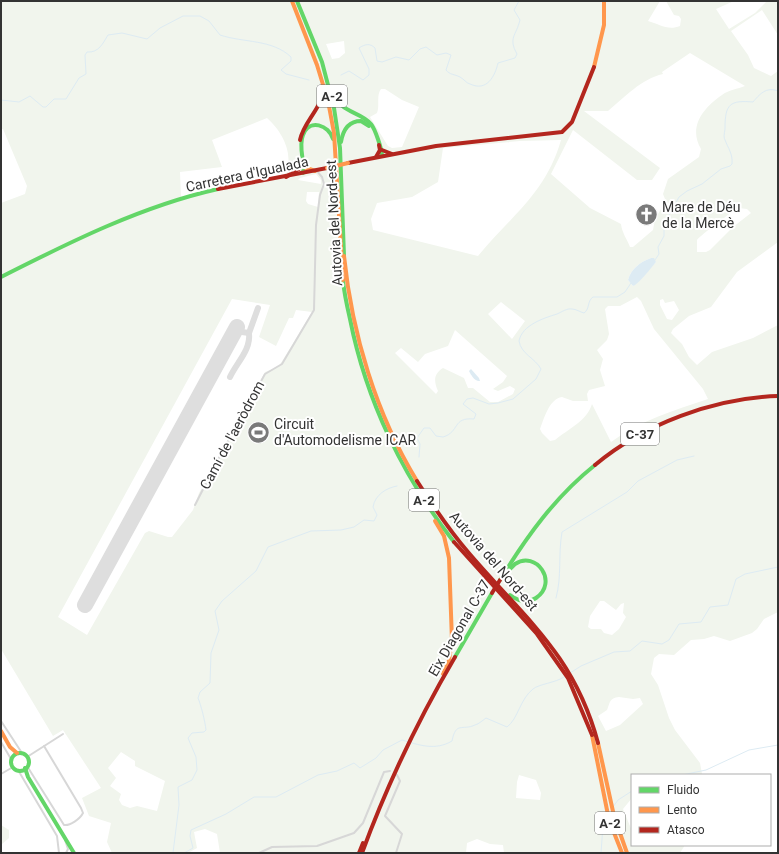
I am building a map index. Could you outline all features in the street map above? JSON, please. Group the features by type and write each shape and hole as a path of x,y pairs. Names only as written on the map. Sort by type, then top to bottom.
{"main road":[{"name":"Autovia del Nord-est","path":"292,1 322,80 328,101 334,133 342,270 355,344 368,386 383,424 401,462 430,511 467,558 537,634 568,678 583,708 593,739 609,820 622,853"},
{"name":"Autovia del Nord-est","path":"297,1 331,92 341,151 343,229 347,275 356,328 370,379 391,430 419,483 446,525 482,568 546,637 560,656 579,689 597,735 613,816 627,853"},
{"name":"Carretera d'Igualada","path":"1,277 89,234 200,194 436,146 526,137 558,133 566,130 572,122 596,61 605,20 604,1"},
{"path":"314,44 323,60 335,96 348,111 367,120 374,132 382,156"},
{"path":"303,173 300,135 305,124 321,104 323,92 322,80"},
{"path":"341,151 343,130 348,123 361,121 366,123 374,132"},
{"path":"302,167 302,138 306,130 311,126 320,124 327,128 332,135 335,168"},
{"path":"381,150 392,154"},
{"path":"376,157 381,150"},
{"path":"302,167 316,171"},
{"path":"286,177 302,167"},
{"name":"Eix Diagonal C-37","path":"361,853 404,750 438,685 531,531 548,509 578,478 619,446 644,432 706,408 740,400 778,396"},
{"path":"430,511 444,536 449,558 452,648 450,660 438,685"},
{"path":"482,568 514,598 520,601 531,601 538,597 546,584 546,577 542,569 535,563 528,561 516,563 501,579"},
{"path":"1,731 10,747 13,767 23,768"},
{"path":"10,747 27,757 23,768 74,853"},
{"path":"12,758 20,753"},
{"path":"361,853 373,822"}],"street":[{"name":"Camí de l'aeròdrom","path":"195,505 265,374 282,364 314,310 316,225 320,195 324,184 316,171"},
{"path":"1,721 20,753"},
{"path":"27,757 63,734"},
{"path":"1,742 12,758"},
{"path":"23,768 64,825 81,817 83,813 81,808 44,746"},
{"path":"1,774 13,767"},
{"path":"23,768 57,836 59,853"},
{"path":"258,853 272,847 317,846 354,832 363,823 384,772 390,771"},
{"path":"396,853 402,834 385,816 400,781 398,775"},
{"path":"65,839 68,849 66,853"}],"shaded area":[{"path":"1,1 660,1 648,21 671,28 680,26 681,19 679,16 674,15 666,1 734,1 716,9 729,29 755,13 767,1 778,1 778,35 762,10 731,31 748,55 754,68 771,76 778,71 778,242 737,272 711,307 689,316 673,329 671,333 682,344 689,357 697,365 712,352 753,338 778,325 778,612 764,619 752,633 730,641 714,636 704,639 691,640 674,655 659,654 654,658 651,674 658,685 669,718 675,730 700,763 702,774 631,774 631,799 623,809 631,829 631,846 684,846 680,853 504,853 503,845 490,844 477,839 467,843 466,853 220,853 217,834 205,829 194,832 197,848 188,853 112,853 107,842 111,823 89,816 82,798 101,788 63,730 53,736 1,649 1,203 25,194 27,186 3,129 1,129","holes":["344,41 345,53 339,58 332,59 326,44","690,53 745,86 724,93 704,112 697,126 696,133 697,141 701,149 699,157 668,179 663,194 665,199 655,219 653,230 633,247 630,247 623,233 621,224 590,208 551,174 573,130 637,180 652,180 660,168 584,111 608,111 640,84 655,76 663,74 662,72","381,89 385,89 402,100 419,107 402,147 392,148 388,146 370,117 377,113","267,118 282,136 288,151 288,167 285,174 181,197 180,172 222,167 212,140","561,140 554,159 537,189 478,256 373,230 371,219 377,203 412,197 438,182 443,148 520,141","316,174 321,180 321,184 298,180 300,178","307,192 319,192 318,207 308,204 306,201","739,208 747,209 751,213 733,227 710,250 706,252 697,252 697,240","651,258 656,262 633,286 628,280 629,276 631,272 643,262","637,297 641,301 654,329 703,389 708,399 645,422 611,442 592,404 590,410 582,420 555,440 550,441 540,429 550,405 562,397 573,401 588,401 587,394 589,390 605,386 600,370 603,359 597,350 607,340 609,334 605,309 608,306 620,306","232,299 270,305 259,337 276,346 289,318 293,318 296,310 312,312 278,367 265,372 199,493 193,510 172,537 149,531 145,533 87,635 58,617","663,299 665,303 674,301 679,310 672,320 667,319 660,305 660,300","501,302 525,321 512,339 488,314","455,330 507,376 503,382 493,389 498,391 510,386 515,389 513,394 498,402 490,402 473,388 468,388 464,378 443,368 437,373 435,378 438,391 436,394 395,353 401,348 418,362 425,354 448,346","600,601 604,601 616,610 621,604 624,603 623,613 626,617 619,629 612,635 604,633 601,629 591,629 588,627 590,616","613,698 640,698 643,704 620,725 606,731 598,716 607,710 610,701","121,752 135,761 135,766 165,781 157,811 137,806 130,808 122,805 119,800 121,794 110,786 116,778 108,768","519,775 536,780 541,793 540,800 516,798"]},
{"path":"654,258 656,262 642,279 633,286 628,280 631,272 640,264"},
{"path":"471,369 480,381 476,380 472,376 469,371"},
{"path":"1,825 9,830 9,838 1,845"}],"waterway":[{"path":"341,75 349,71 363,80 369,75 369,69 359,48 365,45 371,45 375,48 377,61 382,62 396,57 409,60 420,49 426,47 437,55 446,53 451,55 446,70 449,73 476,86 486,84 495,73 498,63 515,58 517,54 514,49 513,40 520,20 514,10 519,1"},
{"path":"1,100 19,102 30,96 43,107 46,107 54,99 66,99 79,78 86,74 85,55 87,52 98,49 108,35 122,33 147,39 160,28 183,16 200,16 209,21 220,35 229,38 267,44 283,51 291,57 291,61 281,70 286,74 309,80"},
{"path":"655,260 659,254 658,247 664,236 664,229 668,217 679,197 687,191 702,184 721,169 732,164 731,154 724,137 726,114 730,105 739,102 753,102 766,90 778,91"},
{"path":"419,457 420,444 417,438 424,428 430,428 436,436 443,437 452,432 462,420 474,419 476,414 463,404 467,399 473,398 489,404 513,399 536,379 541,369 525,353 519,341 521,335 529,326 568,309 575,309 584,313 593,297 617,297 625,292 631,283"},
{"path":"556,598 559,582 562,532 627,492 638,481 677,460 694,456"},
{"path":"173,853 179,805 178,787 192,780 197,770 196,757 188,738 192,733 204,732 206,730 203,713 198,698 200,692 210,683 211,653 219,630 215,611 222,601 256,571 268,547 311,531 341,530 354,527 364,520 374,521 377,515 373,507 376,499 385,490 397,486"},
{"path":"567,675 581,666 614,652 630,651 642,641 662,644 669,640 679,624 701,622 710,607 728,605 736,579 745,574 778,567"},
{"path":"184,853 193,848 190,836 191,830 226,814 254,797 276,797 318,775 337,771 354,763 360,768 376,758 383,750 402,740 427,746 439,746 452,741 455,731 458,729 470,727 486,718 507,727 514,719 525,698 533,689 564,677"},
{"path":"687,774 706,770 749,750 778,745"},
{"path":"613,807 618,800 631,792"},
{"path":"601,853 603,825 607,819"}],"taxiway":[{"path":"235,331 249,333 258,308"},
{"path":"230,377 246,350 249,333"}],"runway":[{"path":"85,605 237,327"}],"traffic: fast":[{"path":"297,1 322,62 334,108 340,148 344,256"},
{"path":"333,89 336,97 344,108 366,119 371,124 378,139 382,156"},
{"path":"341,142 343,134 349,124 356,121 361,121 369,126"},
{"path":"303,173 301,144 306,130 310,126 319,125 327,130 333,139"},
{"path":"1,277 80,238 134,215 190,196 218,189"},
{"path":"343,280 357,349 376,408 418,491 454,542"},
{"path":"500,580 531,533 554,504 595,465"},
{"path":"506,573 515,564 523,561 530,561 537,564 545,577 543,591 533,600 523,601 510,595"},
{"path":"455,657 492,593"},
{"path":"20,753 26,756 29,762 26,768 20,771 14,768 11,762 14,756 20,753"},
{"path":"25,768 28,777 74,853"}],"traffic: slow":[{"path":"292,1 317,65 328,101 334,133 343,280"},
{"path":"594,67 604,25 604,1"},
{"path":"327,168 348,163"},
{"path":"304,167 315,171"},
{"path":"344,256 353,315 368,373 389,429 417,481"},
{"path":"435,521 444,536 449,558 452,641 449,660 443,674"},
{"path":"1,731 10,747 17,753"},
{"path":"592,735 609,820 622,853"},
{"path":"598,743 614,816 627,853"}],"traffic: jam":[{"path":"348,163 436,146 562,132 572,122 594,67"},
{"path":"300,140 305,127 319,104 323,90"},
{"path":"376,157 380,150 379,145"},
{"path":"382,150 392,154"},
{"path":"286,177 300,168"},
{"path":"218,189 327,168"},
{"path":"595,465 614,450 635,437 681,416 729,402 778,396"},
{"path":"417,481 441,518 461,544 528,618 561,661 576,685 588,712 598,743"},
{"path":"454,542 537,634 568,678 592,735"},
{"path":"492,593 500,580"},
{"path":"362,853 404,753 428,705 455,657"},
{"path":"359,853 363,843"}],"place":[{"name":"Mare de Déu de la Mercè","path":"646,215"},
{"name":"Circuit d'Automodelisme ICAR","path":"258,432"}]}
